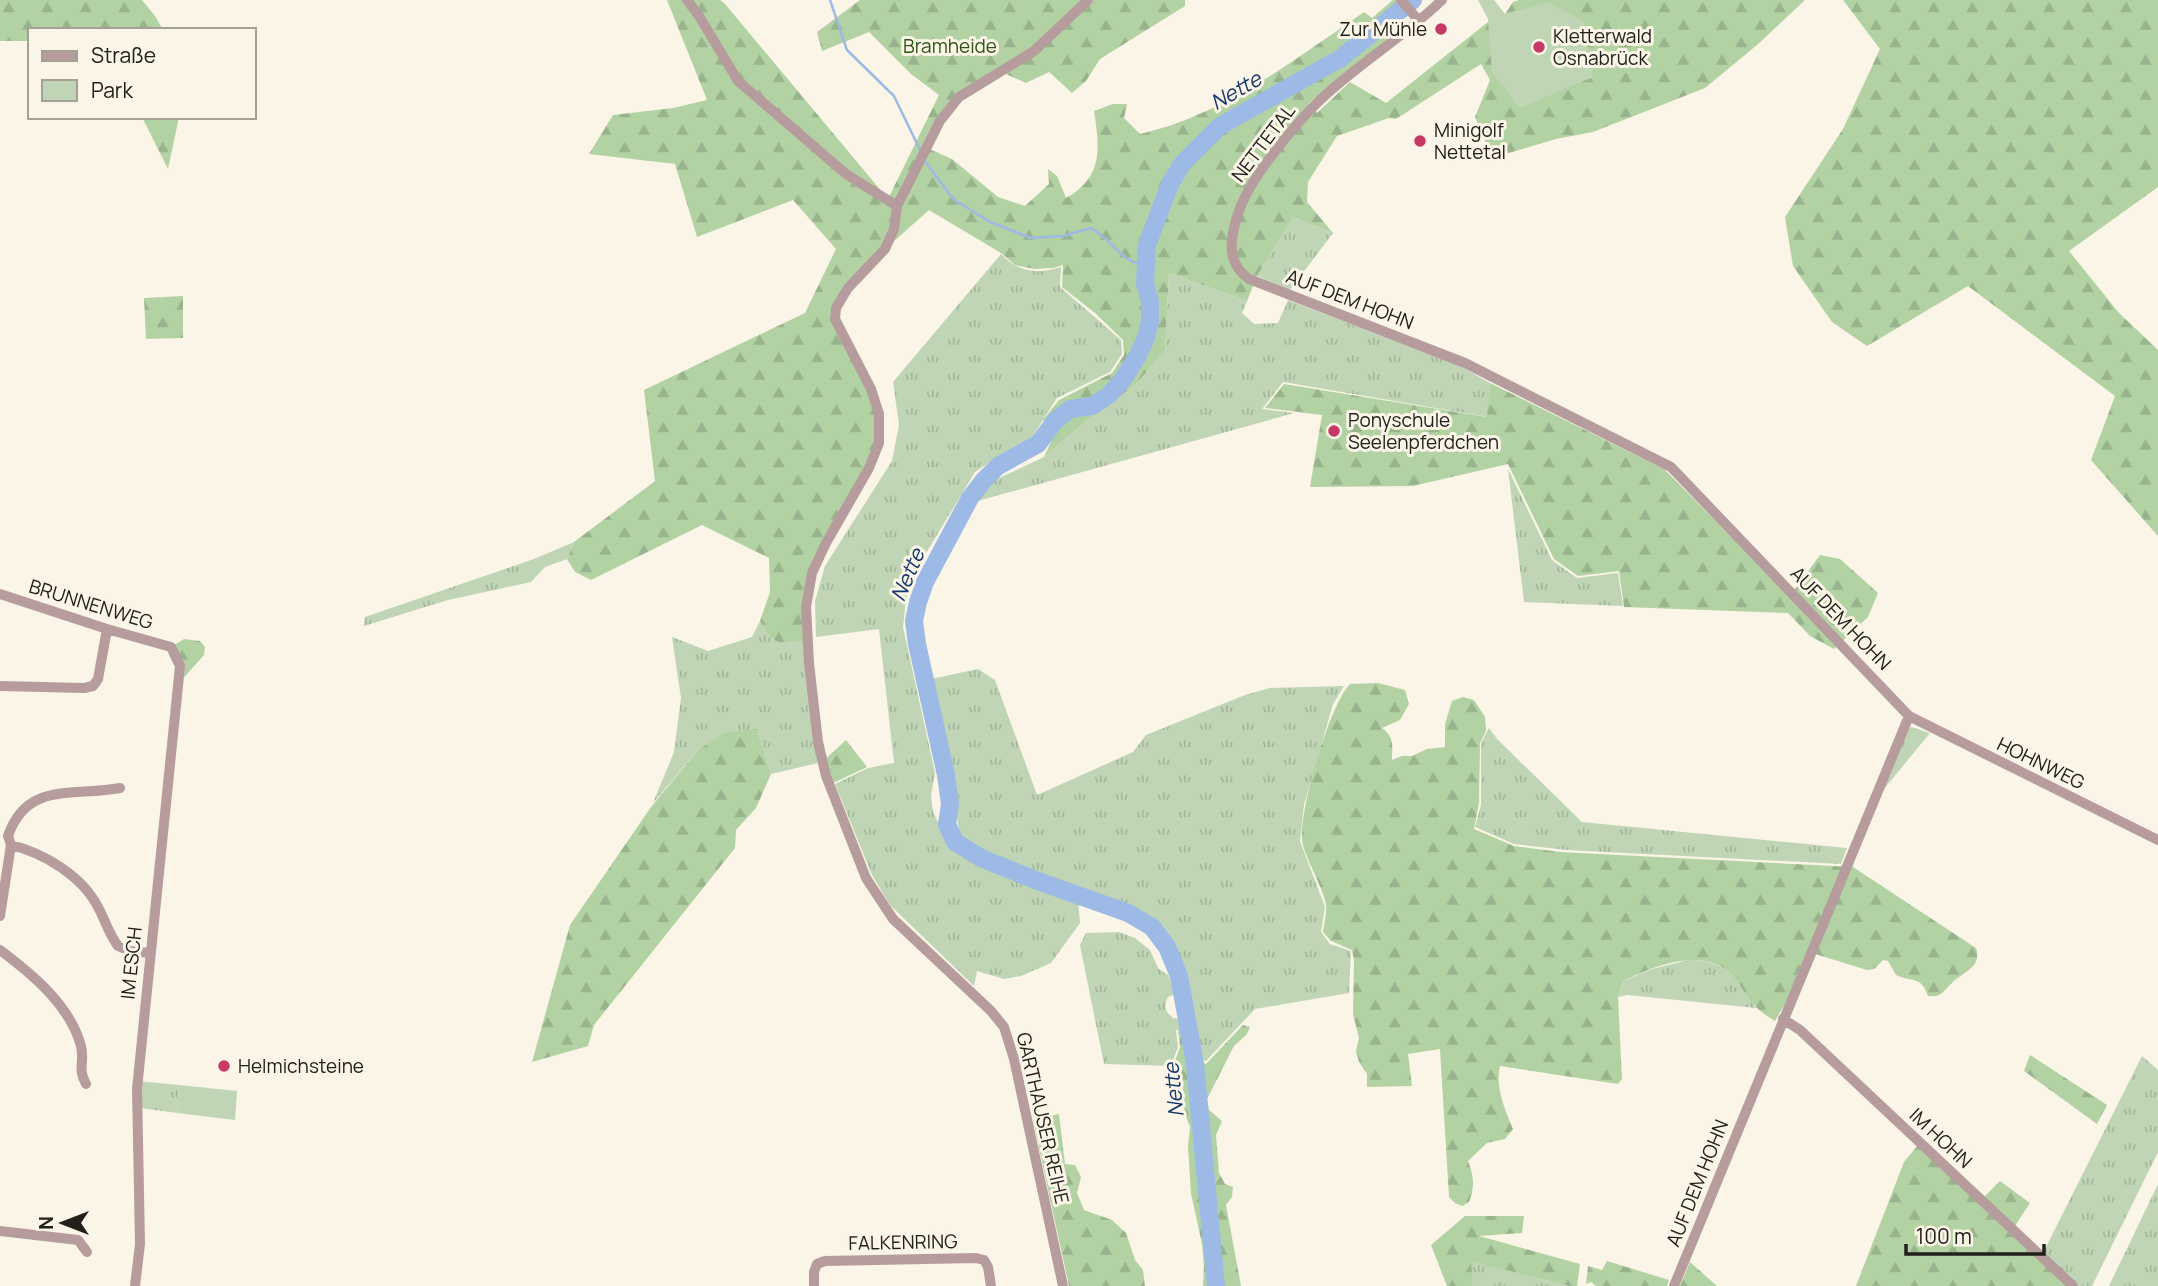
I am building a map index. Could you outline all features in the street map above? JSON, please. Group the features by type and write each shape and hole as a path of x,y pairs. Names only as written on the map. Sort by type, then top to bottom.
{"street":[{"path":"687,0 738,81 846,174 897,205"},
{"name":"GARTHAUSER REIHE","path":"1063,1286 1014,1059 1004,1027 991,1010 885,908 859,862 826,776 818,742 808,663 808,590 819,557 879,443 879,414 871,389 835,319 836,308 848,288 885,248 894,229 897,205 940,121 959,97 1034,51 1088,0"},
{"path":"1401,0 1419,21"},
{"name":"NETTETAL","path":"1231,241 1249,186 1290,131 1317,103 1443,0"},
{"name":"AUF DEM HOHN","path":"1231,241 1234,263 1249,279 1465,363 1671,467 1909,716 1674,1286"},
{"name":"BRUNNENWEG","path":"0,594 171,647"},
{"path":"0,686 93,686 98,679 107,629"},
{"name":"IM ESCH","path":"135,1286 140,1244 137,1089 180,666 171,647"},
{"name":"HOHNWEG","path":"1909,716 2158,840"},
{"path":"0,916 6,838 18,814 26,805 51,795 120,788"},
{"path":"6,838 53,863 83,886 97,905 118,946 130,951 149,953"},
{"path":"0,950 36,980 62,1008 74,1026 82,1049 80,1074 86,1084"},
{"name":"IM HOHN","path":"1783,1019 1800,1030 2073,1286"},
{"path":"0,1231 78,1240 87,1252"},
{"name":"FALKENRING","path":"814,1286 817,1264 825,1261 976,1258 984,1260 988,1267 991,1286"}],"green space":[{"path":"0,0 142,0 162,28 28,28 28,41 0,41"},
{"name":"Bramheide","path":"667,0 720,0 725,4 888,199 939,95 911,74 869,32 822,51 817,32 860,0 1185,0 1185,6 1100,59 1086,81 1072,93 1049,72 1026,83 999,71 959,97 927,148 952,159 998,197 1025,206 1049,184 1048,169 1057,176 1066,198 1087,181 1093,171 1098,150 1094,111 1113,104 1127,104 1124,118 1140,134 1171,125 1258,84 1364,12 1372,18 1393,0 1407,12 1401,28 1309,103 1317,113 1350,82 1386,103 1488,22 1505,14 1513,2 1519,0 1805,0 1705,88 1593,132 1556,139 1492,158 1475,117 1490,80 1481,64 1396,119 1389,118 1337,136 1308,182 1307,202 1333,233 1293,217 1257,276 1247,301 1169,273 1165,351 1135,385 1044,457 1054,435 1043,420 1059,400 1112,373 1124,355 1123,340 1062,287 1063,265 1034,269 1015,265 1001,253 929,210 884,250 848,288 835,319 871,389 879,443 812,573 807,640 784,643 774,640 760,621 770,592 769,558 702,525 591,580 575,572 567,559 574,542 655,481 644,390 805,313 836,249 793,200 697,237 675,164 589,154 613,115 673,108 707,100"},
{"name":"Kletterwald Osnabrück","path":"1478,0 1494,0 1505,14 1548,2 1583,21 1593,77 1520,108 1492,72 1488,19"},
{"path":"1843,0 2158,0 2158,187 2069,251 2119,313 2158,350 2158,536 2091,460 2115,396 1968,286 1867,346 1832,322 1793,266 1785,217 1843,129 1880,49"},
{"path":"143,119 179,119 168,169"},
{"path":"1293,217 1333,233 1290,290 1257,276"},
{"path":"1001,254 1014,265 1028,270 1044,271 1061,267 1060,287 1121,340 1122,354 1110,372 1057,398 1031,439 975,472 914,573 906,599 903,627 935,773 931,795 933,812 951,848 1035,885 1078,899 1080,923 1051,963 1021,976 1004,979 977,971 974,986 890,905 872,875 835,784 868,768 894,763 879,629 816,637 815,601 825,566 892,461 899,425 893,382"},
{"path":"1169,273 1247,301 1242,313 1254,324 1278,323 1288,300 1460,366 1490,383 1488,417 1283,382 1262,409 1294,413 978,501 995,480 1044,457 1135,385 1165,351"},
{"path":"183,296 183,338 146,339 144,298"},
{"path":"1490,383 1664,469 1790,596 1820,555 1840,559 1878,593 1868,617 1834,649 1810,636 1788,613 1624,607 1619,571 1578,576 1554,559 1508,464 1413,486 1310,487 1322,415 1265,408 1284,384 1487,417"},
{"path":"1508,469 1552,560 1577,578 1618,573 1623,606 1524,602"},
{"path":"574,542 567,559 545,567 531,582 448,600 364,626 365,617 534,559"},
{"path":"760,621 774,640 790,643 807,640 822,762 771,774 757,729 699,749 653,803 674,752 681,698 672,637 708,651 752,637"},
{"path":"184,639 200,641 205,647 204,655 179,683 171,647"},
{"path":"978,669 995,680 1037,795 1133,752 1146,735 1245,695 1270,688 1344,686 1333,704 1304,805 1300,841 1325,907 1321,932 1330,944 1351,951 1349,993 1255,1009 1206,1061 1201,1060 1185,978 1171,947 1157,929 1141,916 968,847 961,840 931,679"},
{"path":"1378,683 1405,690 1409,704 1400,720 1382,728 1391,739 1392,760 1412,756 1427,749 1445,747 1445,724 1452,701 1463,697 1474,700 1485,717 1486,731 1480,743 1479,803 1474,829 1514,846 1560,852 1853,867 1976,948 1974,965 1942,993 1928,996 1919,982 1896,975 1888,961 1883,960 1874,969 1867,970 1815,954 1775,1021 1753,1004 1731,974 1706,961 1678,961 1635,975 1623,981 1618,997 1622,1079 1618,1084 1500,1066 1500,1090 1513,1129 1505,1139 1487,1143 1468,1161 1473,1182 1471,1197 1469,1202 1462,1206 1455,1203 1449,1197 1440,1049 1408,1054 1412,1086 1367,1087 1367,1074 1356,1051 1359,1038 1353,1014 1352,950 1331,941 1323,932 1326,905 1302,839 1311,782 1333,713 1350,684"},
{"path":"1911,727 1930,733 1884,789 1908,730"},
{"path":"1489,728 1582,822 1847,848 1841,864 1567,850 1514,844 1475,827 1481,805 1481,743"},
{"path":"757,729 771,774 756,808 736,830 735,848 594,1025 588,1046 532,1062 570,925 651,807 699,749 727,732"},
{"path":"846,740 867,767 829,785 822,762"},
{"path":"1119,932 1135,938 1150,950 1158,968 1169,976 1175,994 1168,997 1166,1009 1173,1018 1181,1019 1182,1030 1176,1030 1178,1047 1171,1066 1104,1064 1080,945 1086,933"},
{"path":"1688,960 1712,963 1729,972 1756,1008 1628,995 1618,997 1623,981 1652,969"},
{"path":"1243,1025 1250,1027 1247,1034 1234,1046 1207,1099 1209,1110 1222,1121 1216,1135 1219,1173 1225,1184 1233,1187 1232,1197 1226,1205 1241,1286 1203,1286 1202,1244 1191,1193 1188,1146 1190,1127 1185,1114 1182,1077 1173,1066 1180,1047 1178,1030 1184,1032 1201,1062 1206,1064"},
{"path":"2030,1055 2107,1105 2097,1124 2024,1071"},
{"path":"2142,1056 2158,1070 2158,1152 2092,1286 2078,1286 2043,1253"},
{"path":"138,1081 179,1085 177,1113 140,1108"},
{"path":"179,1085 237,1091 235,1120 177,1113"},
{"path":"1059,1114 1065,1164 1075,1165 1081,1177 1077,1193 1084,1210 1112,1220 1126,1233 1135,1260 1143,1270 1145,1286 1069,1286 1033,1120"},
{"path":"1918,1145 1980,1201 2000,1181 2030,1203 2011,1232 2067,1286 1856,1286 1904,1162"},
{"path":"2158,1184 2158,1286 2109,1286"},
{"path":"1465,1216 1524,1216 1522,1233 1479,1236 1580,1264 1577,1286 1471,1261 1473,1286 1447,1286 1431,1245"},
{"path":"1470,1260 1569,1286 1473,1286"},
{"path":"1607,1261 1669,1280 1667,1286 1596,1286 1591,1282 1586,1284 1588,1266 1602,1270"},
{"path":"1690,1262 1717,1286 1680,1286"}],"waterway":[{"path":"830,0 847,50 894,96 921,152"},
{"name":"Nette","path":"1216,1286 1195,1064 1179,976 1167,947 1152,927 1128,913 981,858 955,842 947,824 950,804 946,775 914,621 925,582 970,498 984,480 998,466 1038,444 1055,421 1070,409 1092,406 1109,395 1137,357 1150,321 1150,301 1145,284 1147,245 1170,184 1182,164 1220,126 1341,58 1413,0"},
{"path":"925,161 953,199 990,222 1031,238 1063,236 1091,228 1122,255 1144,265"}],"place":[{"name":"Zur Mühle","path":"1441,29"},
{"name":"Kletterwald Osnabrück","path":"1539,47"},
{"name":"Minigolf Nettetal","path":"1420,141"},
{"name":"Ponyschule Seelenpferdchen","path":"1334,431"},
{"name":"Helmichsteine","path":"224,1066"}]}
